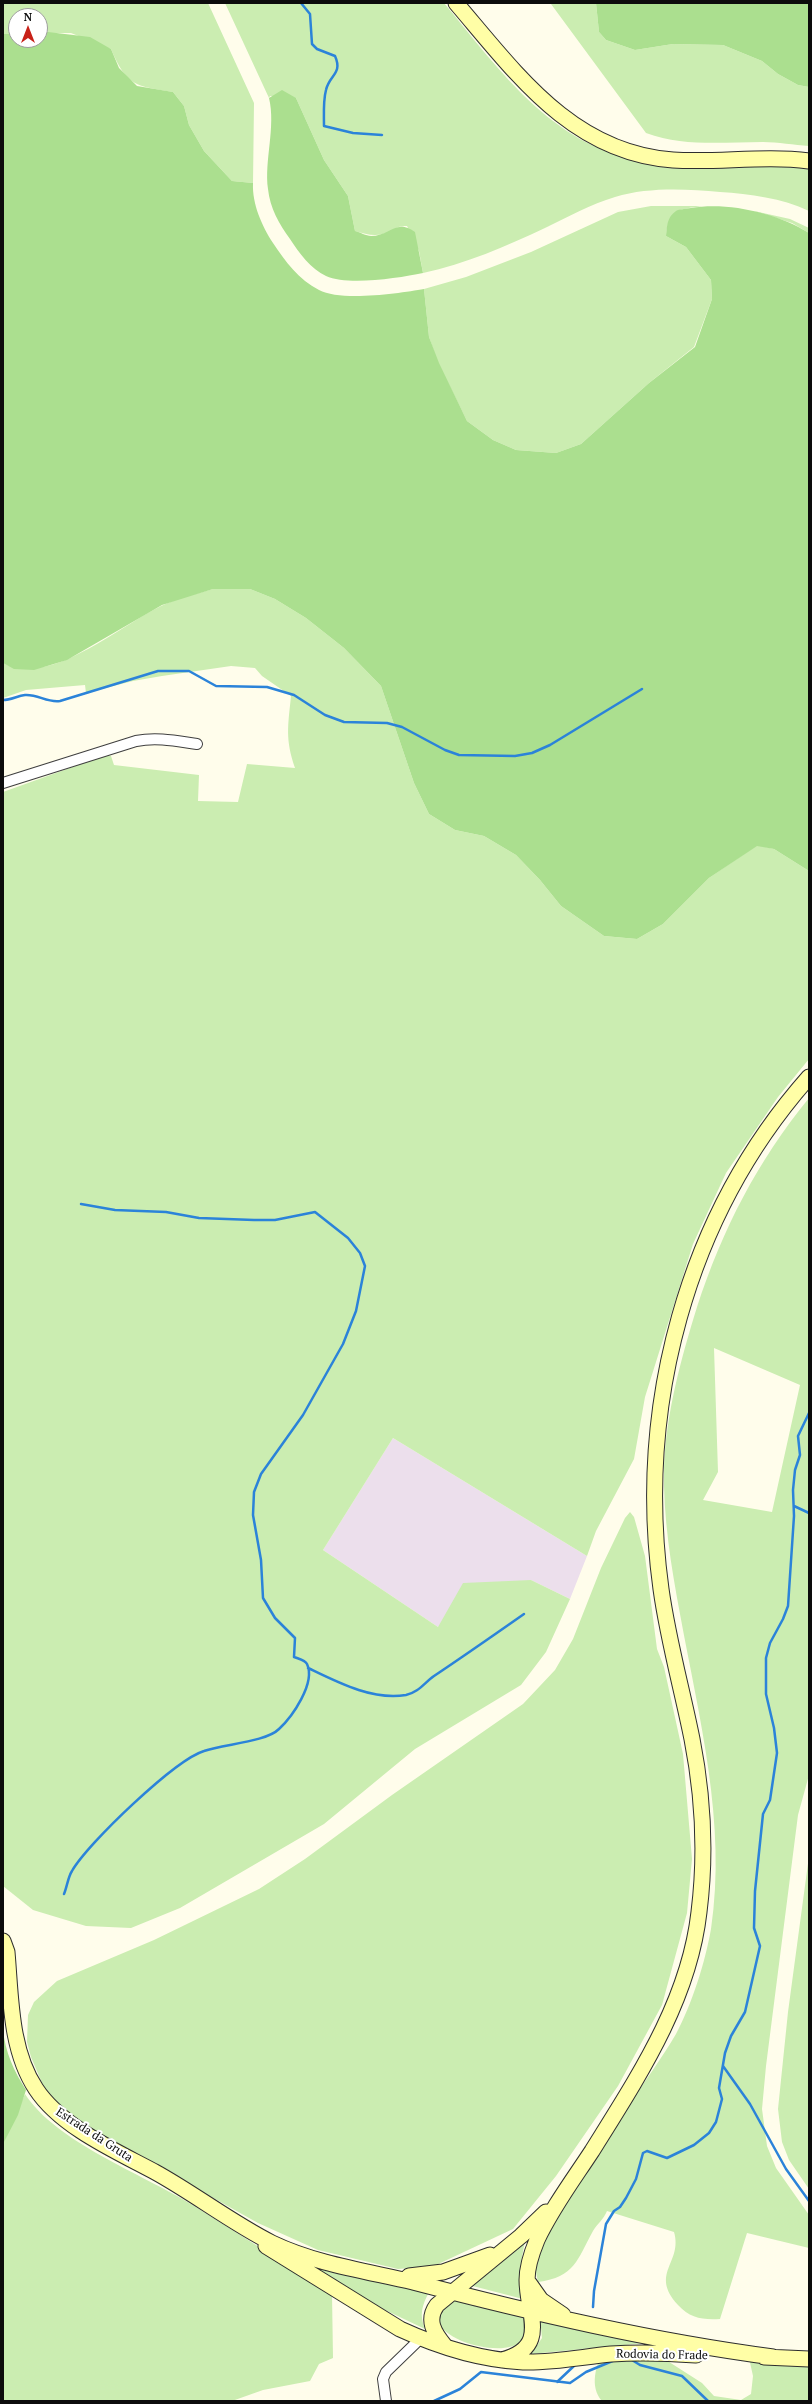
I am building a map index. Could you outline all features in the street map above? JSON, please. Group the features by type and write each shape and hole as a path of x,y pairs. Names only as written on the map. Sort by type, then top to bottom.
{"main road":[{"path":"456,3 534,93 561,116 605,141 639,154 671,160 809,161"},
{"path":"502,2360 519,2354 529,2345 532,2332 527,2280 533,2250 561,2196 622,2102 669,2019 684,1979 699,1916 702,1882 698,1779 661,1590 654,1506 654,1466 657,1429 670,1350 696,1267 729,1192 749,1156 809,1077"},
{"name":"Estrada da Gruta","path":"3,1941 8,1952 17,2043 30,2078 44,2099 54,2110 91,2136 187,2190 228,2216"},
{"path":"445,2346 434,2333 432,2314 437,2305 530,2228 561,2196"},
{"path":"228,2216 272,2242 302,2254 379,2275 434,2275 507,2247"},
{"name":"Rodovia do Frade","path":"228,2216 282,2258 380,2318 420,2339 445,2346 502,2360 551,2362 609,2354 651,2353 809,2360"},
{"name":"Rodovia do Frade","path":"379,2275 531,2312 685,2345 773,2358"},
{"path":"527,2280 541,2300 573,2320"}],"street":[{"path":"3,783 136,741 168,739 197,744"},
{"path":"386,2401 384,2385 386,2372 420,2339"}],"shaded area":[{"path":"393,1438 587,1556 570,1599 531,1580 438,1627 323,1550"}],"green space":[{"path":"3,3 208,3 254,103 253,183 232,181 204,151 189,125 184,106 173,92 141,86 128,78 122,71 111,49 71,33 48,33 48,8 8,8 8,34 3,34"},
{"path":"225,3 444,3 503,74 525,97 548,117 573,135 600,149 637,159 809,167 809,211 766,197 743,194 707,191 654,190 628,194 588,207 531,235 470,260 423,273 419,251 407,226 400,227 385,234 377,235 355,231 348,196 324,160 296,98 270,96 269,98"},
{"path":"544,3 596,3 599,32 606,40 635,50 673,44 723,45 762,61 778,74 798,85 809,87 809,146 769,142 689,142 646,133 551,4"},
{"path":"596,3 809,3 809,87 798,85 778,74 762,61 723,45 673,44 635,50 606,40 599,32"},
{"path":"48,32 90,37 111,49 119,68 137,86 173,92 184,106 189,125 204,151 232,181 253,183 256,207 273,243 293,270 312,286 329,294 356,296 401,293 424,289 429,337 439,363 467,421 493,440 516,450 556,453 581,444 649,383 695,347 712,299 711,280 686,247 666,236 667,225 673,213 683,209 706,207 736,208 782,220 809,233 809,871 774,849 757,846 709,878 663,924 637,939 604,936 561,906 540,880 516,855 484,836 455,830 429,814 414,783 381,686 344,648 306,618 275,599 250,589 213,589 162,605 67,660 34,670 14,669 3,663 3,34 8,34 8,48 48,48"},
{"path":"282,90 296,98 324,160 348,196 355,231 371,236 378,235 398,227 403,227 415,232 423,273 360,281 336,279 326,276 315,269 301,255 276,216 268,189 267,167 271,132 271,109 269,98"},
{"path":"651,206 702,206 687,208 672,215 667,227 666,236 686,247 711,280 712,299 694,347 649,383 581,444 556,453 516,450 493,440 467,421 438,363 429,337 424,289 466,277 531,252 618,212"},
{"path":"754,211 790,219 809,228 809,233 792,223"},
{"path":"213,589 250,589 275,599 306,618 344,648 381,686 414,783 429,814 455,830 484,836 516,855 540,880 561,906 604,936 637,939 663,924 709,878 757,845 774,849 809,871 809,1059 778,1097 726,1173 693,1244 645,1397 634,1459 596,1531 587,1556 393,1438 323,1550 438,1627 463,1583 531,1580 570,1599 546,1652 521,1685 415,1749 324,1824 180,1908 131,1928 86,1926 33,1910 3,1886 3,792 106,755 111,756 114,765 199,775 198,801 238,802 247,764 295,768 290,749 288,732 291,696 262,676 255,668 231,666 133,681 86,693 85,685 26,690 3,698 3,663 21,669 41,667 62,661 84,651 167,603"},
{"path":"809,1098 809,1775 798,1815 766,2066 762,2109 767,2146 776,2168 809,2215 809,2248 747,2233 720,2319 708,2319 687,2313 678,2305 670,2294 666,2284 666,2276 676,2243 674,2232 607,2211 593,2231 573,2266 560,2276 550,2280 538,2282 534,2263 543,2232 676,2034 693,1997 702,1969 711,1929 715,1889 716,1850 713,1810 709,1771 668,1541 664,1486 665,1447 675,1386 685,1346 707,1278 730,1223 743,1197 790,1122","holes":["714,1348 800,1385 772,1512 703,1500 718,1472"]},
{"path":"630,1512 634,1517 645,1556 657,1649 664,1667 683,1754 692,1859 687,1913 662,2005 618,2086 556,2176 513,2229 434,2266 398,2269 318,2250 258,2223 81,2124 48,2097 31,2057 27,2042 28,2015 34,2002 57,1981 154,1940 259,1889 305,1859 392,1795 523,1704 555,1670 573,1639 601,1568 625,1518"},
{"path":"809,1856 809,2189 789,2160 782,2142 778,2109 788,2012"},
{"path":"3,2029 6,2046 11,2061 26,2090 18,2115 3,2144"},
{"path":"25,2094 39,2111 57,2127 78,2142 101,2156 191,2204 332,2294 333,2358 319,2364 310,2381 263,2390 232,2401 3,2401 3,2144"},
{"path":"526,2235 519,2274 523,2299 465,2284"},
{"path":"301,2260 381,2283 429,2292 422,2310 422,2319 425,2329 364,2300"},
{"path":"448,2300 459,2300 524,2317 526,2333 520,2343 508,2347 492,2348 474,2345 458,2339 445,2331 439,2322 440,2313"},
{"path":"540,2318 645,2343 531,2354 542,2338"},
{"path":"604,2350 666,2360 702,2383 714,2396 741,2400 751,2394 753,2376 749,2358 809,2360 809,2401 602,2401 596,2389 595,2376 598,2362"}],"waterway":[{"path":"301,3 310,14 312,44 317,49 335,56 337,62 336,71 325,94 324,126 353,133 382,135"},
{"path":"3,700 30,695 51,701 60,701 158,671 189,671 216,686 267,687 294,695 325,715 344,722 387,723 402,727 445,750 459,755 515,756 532,753 550,745 642,689"},
{"path":"64,1894 71,1873 81,1858 113,1823 154,1786 173,1770 204,1751 255,1740 273,1733 284,1724 296,1708 306,1690 309,1672 307,1664 294,1657 295,1638 275,1618 263,1598 261,1560 253,1515 254,1492 261,1474 303,1415 343,1344 356,1311 365,1266 360,1253 348,1238 315,1212 275,1220 254,1220 199,1218 166,1212 115,1210 81,1204"},
{"path":"593,2307 594,2291 606,2224 614,2211 620,2207 636,2179 643,2153 647,2151 667,2158 694,2145 709,2133 716,2122 722,2099 719,2088 725,2053 731,2036 745,2012 760,1946 754,1928 755,1891 763,1814 770,1800 777,1753 774,1728 766,1694 766,1658 770,1643 788,1606 794,1516 793,1490 795,1470 800,1455 798,1436 809,1413"},
{"path":"794,1506 809,1513"},
{"path":"308,1668 331,1679 368,1693 394,1696 411,1694 434,1676 524,1614"},
{"path":"723,2066 750,2104 786,2169 809,2201"},
{"path":"434,2401 460,2389 481,2372 570,2383 586,2372 615,2360"},
{"path":"632,2360 640,2365 682,2376 708,2401"},
{"path":"557,2382 575,2365"}]}
